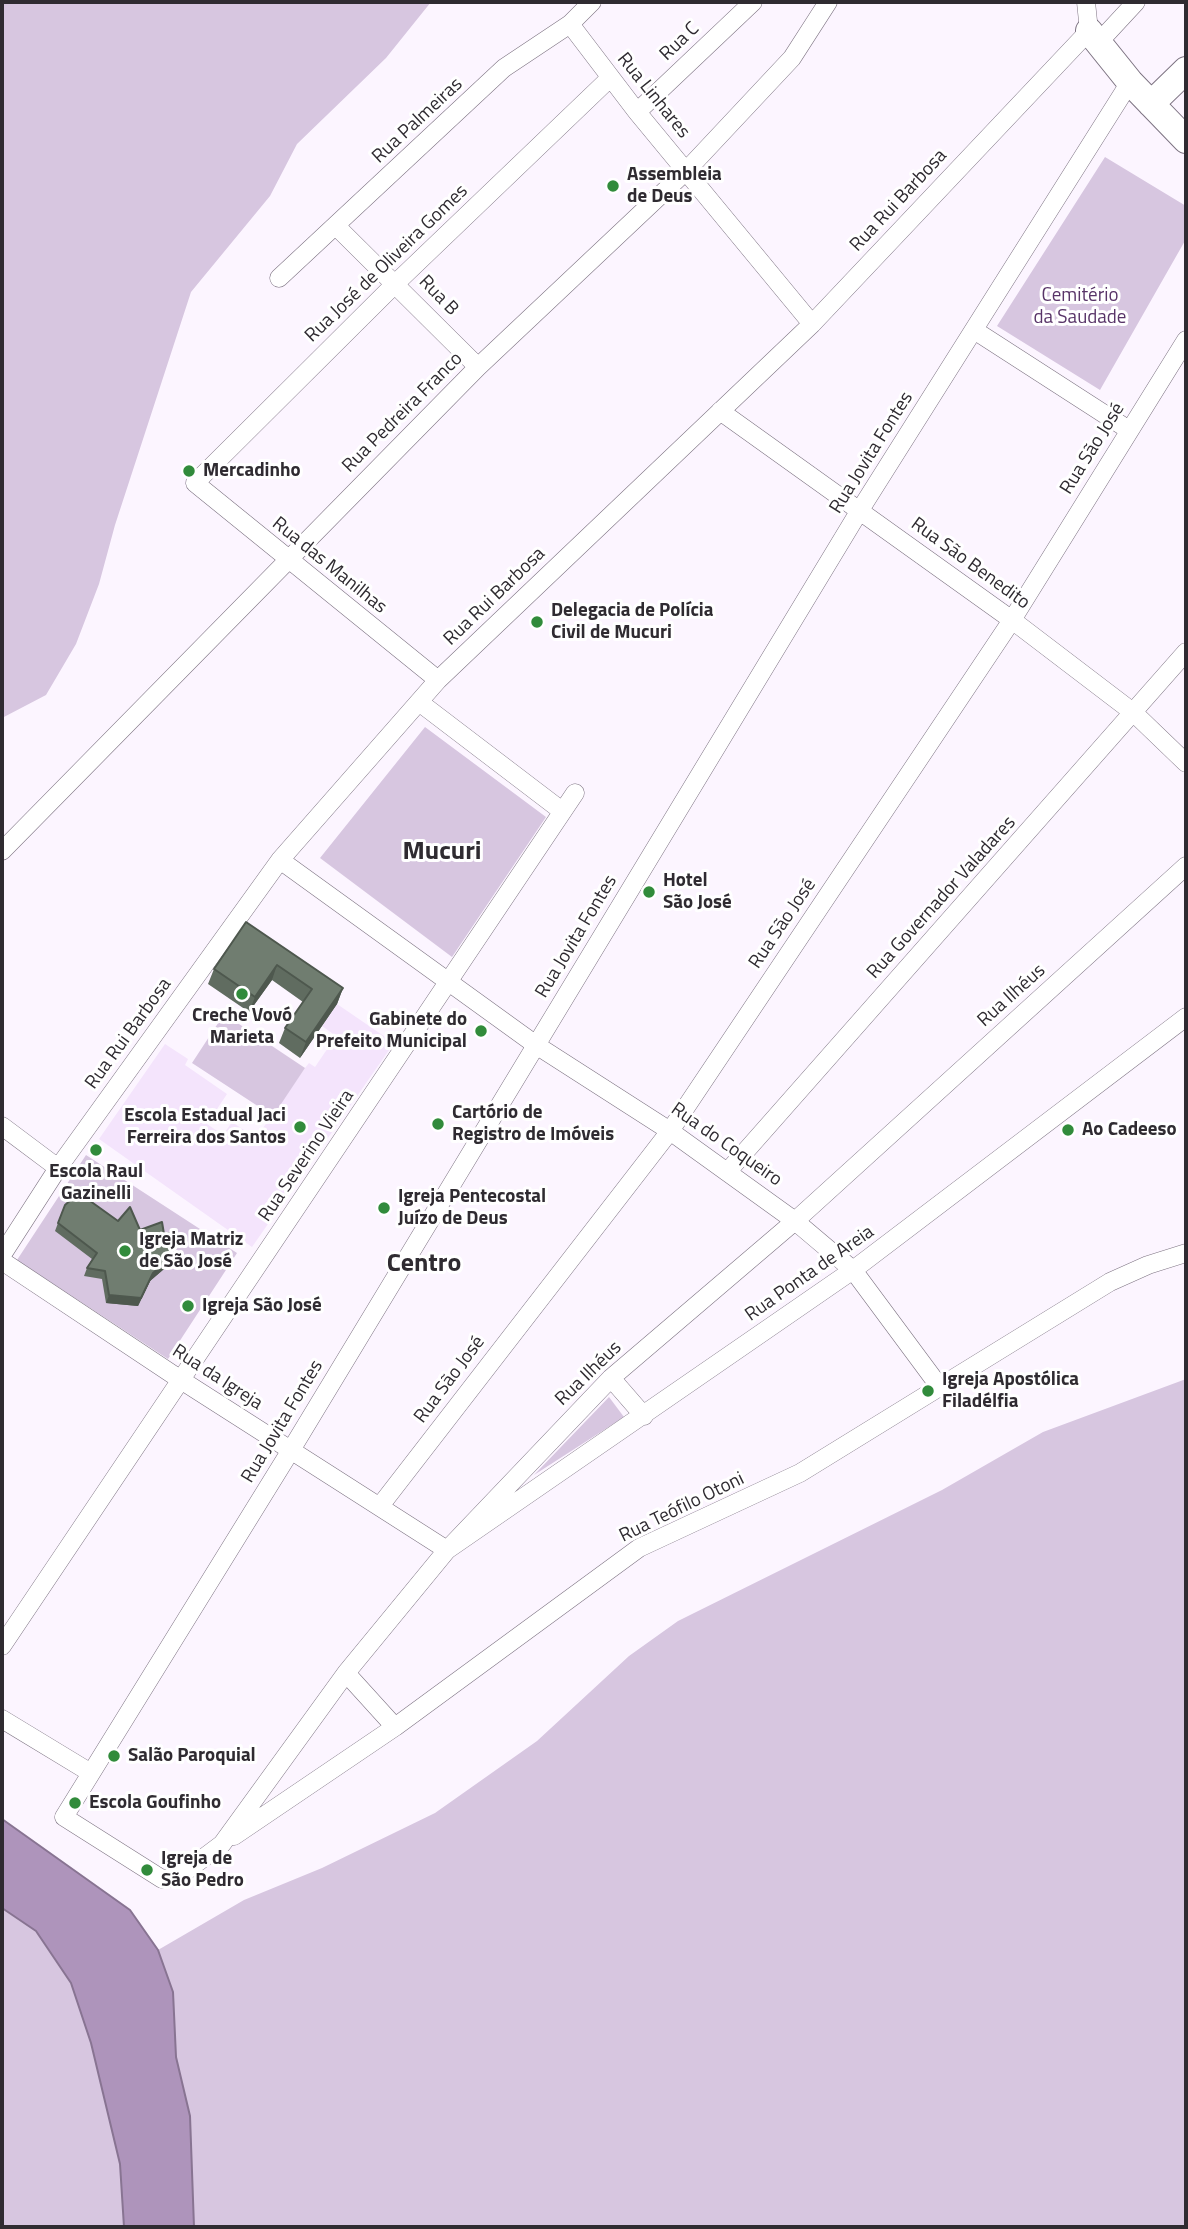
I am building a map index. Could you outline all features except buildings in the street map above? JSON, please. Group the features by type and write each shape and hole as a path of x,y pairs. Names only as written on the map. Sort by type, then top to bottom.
{"street":[{"name":"Rua Palmeiras","path":"279,278 337,227 504,68 570,24 592,2"},
{"name":"Rua C","path":"637,112 752,2"},
{"name":"Rua Pedreira Franco","path":"2,851 286,559 478,367 687,170 792,58 828,2"},
{"path":"1086,2 1094,37 1130,82 1186,140"},
{"name":"Rua Rui Barbosa","path":"2,1255 58,1168 280,860 438,680 812,324 1094,37 1136,2"},
{"name":"Rua Linhares","path":"570,24 637,112 812,324"},
{"path":"1151,104 1186,70"},
{"name":"Rua José de Oliveira Gomes","path":"195,483 396,283 610,78"},
{"name":"Rua Jovita Fontes","path":"64,1816 290,1450 860,510 1130,82"},
{"name":"Rua B","path":"337,227 478,367"},
{"path":"974,330 1129,430"},
{"name":"Rua São José","path":"380,1506 670,1131 1012,620 1185,344"},
{"name":"Rua São Benedito","path":"720,411 1012,620 1134,713 1186,763"},
{"name":"Rua das Manilhas","path":"195,483 438,680"},
{"name":"Rua Governador Valadares","path":"729,1171 1186,652"},
{"path":"419,702 562,811"},
{"name":"Rua Severino Vieira","path":"2,1646 575,793"},
{"name":"Rua do Coqueiro","path":"280,860 536,1045 729,1171 795,1221 853,1270 939,1386"},
{"name":"Rua Ilhéus","path":"64,1816 162,1879 178,1877 222,1844 346,1673 447,1550 611,1378 795,1221 1186,866"},
{"name":"Rua Ponta de Areia","path":"447,1550 645,1416 853,1270 1186,1017"},
{"path":"2,1126 58,1168"},
{"name":"Rua Teófilo Otoni","path":"222,1844 395,1727 639,1549 800,1473 1110,1282 1148,1265 1186,1253"},
{"name":"Rua da Igreja","path":"2,1261 181,1380 447,1550"},
{"path":"611,1378 645,1416"},
{"path":"346,1673 395,1727"},
{"path":"2,1719 91,1773"}],"shaded area":[{"path":"337,1004 394,1043 252,1247 99,1139 165,1044 188,1059 185,1065 227,1094 207,1124 223,1135 232,1122 256,1138 305,1068 309,1063 315,1067 336,1036 322,1026"},
{"path":"2,1819 130,1910 158,1950 173,1992 176,2057 190,2116 194,2227 124,2227 120,2164 91,2043 71,1983 36,1931 2,1908"}],"green space":[{"path":"2,2 431,2 386,58 297,144 270,196 191,292 115,525 99,584 76,644 46,695 2,718"},
{"name":"Cemitério da Saudade","path":"1105,157 1186,206 1186,239 1100,390 997,326"},
{"path":"425,727 546,817 452,957 320,858"},
{"path":"224,1014 305,1068 273,1116 192,1063"},
{"path":"86,1155 237,1253 168,1359 17,1260"},
{"path":"1186,1379 1186,2227 194,2227 190,2116 176,2057 173,1992 158,1950 244,1900 322,1868 435,1813 537,1741 629,1656 678,1621 942,1490 1043,1432"},
{"path":"609,1397 624,1417 534,1475"},
{"path":"2,1908 36,1931 71,1982 91,2043 120,2165 124,2227 2,2227"}],"place":[{"name":"Assembleia de Deus","path":"613,186"},
{"name":"Mercadinho","path":"189,471"},
{"name":"Delegacia de Polícia Civil de Mucuri","path":"537,622"},
{"name":"Hotel São José","path":"649,892"},
{"name":"Creche Vovó Marieta","path":"242,994"},
{"name":"Gabinete do Prefeito Municipal","path":"481,1031"},
{"name":"Cartório de Registro de Imóveis","path":"438,1124"},
{"name":"Escola Estadual Jaci Ferreira dos Santos","path":"300,1127"},
{"name":"Ao Cadeeso","path":"1068,1130"},
{"name":"Escola Raul Gazinelli","path":"96,1150"},
{"name":"Igreja Pentecostal Juízo de Deus","path":"384,1208"},
{"name":"Igreja Matriz de São José","path":"125,1251"},
{"name":"Igreja São José","path":"188,1306"},
{"name":"Igreja Apostólica Filadélfia","path":"928,1391"},
{"name":"Salão Paroquial","path":"114,1756"},
{"name":"Escola Goufinho","path":"75,1803"},
{"name":"Igreja de São Pedro","path":"147,1870"}],"district":[{"name":"Mucuri","path":"442,853"},
{"name":"Centro","path":"424,1265"}]}
